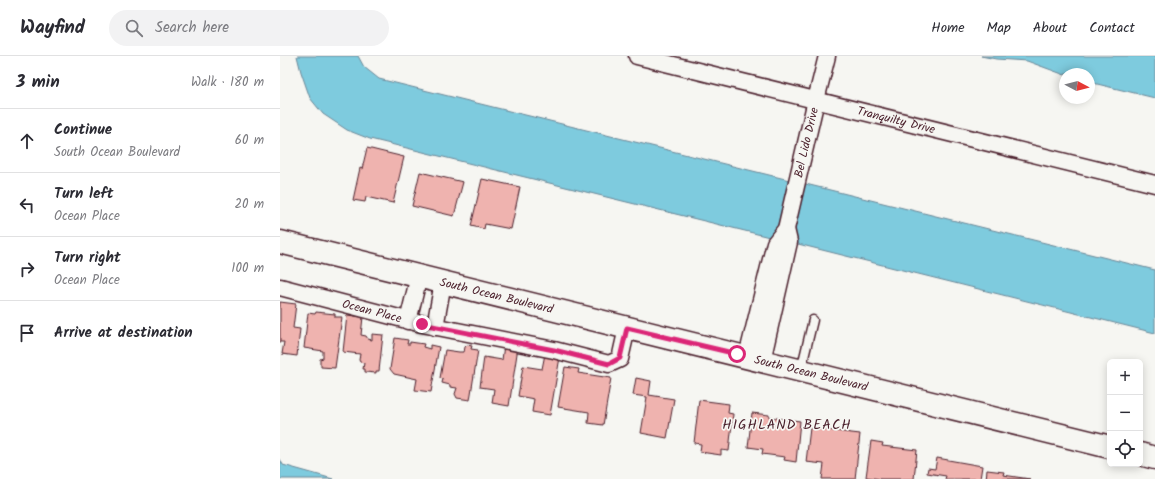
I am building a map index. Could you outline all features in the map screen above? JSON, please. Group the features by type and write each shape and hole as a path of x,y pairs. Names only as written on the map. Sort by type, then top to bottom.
{"main road":[{"name":"South Ocean Boulevard","path":"280,242 1107,446"},
{"path":"1143,455 1155,458"}],"street":[{"name":"Tranquilty Drive","path":"637,56 1155,184"},
{"name":"Bel Lido Drive","path":"755,359 827,56"},
{"path":"408,321 419,276"},
{"path":"435,327 443,282"},
{"name":"Ocean Place","path":"280,287 408,321 554,350 609,364 620,358 627,328"}],"lane":[{"path":"801,370 812,320"}],"water":[{"path":"297,56 358,56 364,67 379,79 1155,270 1155,333 370,139 347,130 323,114 310,98"},
{"path":"981,56 1155,56 1155,98 1095,83 1095,68 1059,68 1059,73 1027,61 996,59"},
{"path":"280,459 283,465 333,479 280,479"}],"building":[{"path":"367,148 404,157 393,203 366,197 365,202 353,200 360,168 362,169"},
{"path":"420,172 463,182 454,216 412,206"},
{"path":"482,179 520,187 511,229 485,224 484,229 471,226"},
{"path":"280,302 296,304 293,328 300,329 297,356 282,354 284,342 280,342"},
{"path":"316,312 335,314 335,317 342,317 335,368 321,367 320,359 323,358 323,351 304,348 308,313 315,314"},
{"path":"347,315 363,317 361,335 366,336 368,339 372,340 372,334 383,335 379,371 376,371 376,373 365,372 365,369 363,369 364,363 360,362 359,360 360,354 343,352"},
{"path":"395,338 408,340 407,344 410,344 410,342 424,344 423,347 430,349 430,345 439,347 431,392 415,390 417,379 394,374 390,369"},
{"path":"467,345 472,346 471,349 478,350 470,400 457,398 455,394 457,388 450,387 450,385 442,383 443,379 440,378 445,350 464,352"},
{"path":"504,345 518,347 509,406 492,403 494,389 480,387 484,357 502,360"},
{"path":"545,354 560,357 550,415 532,412 534,399 518,396 523,366 542,369"},
{"path":"565,367 579,369 578,373 611,378 603,425 588,423 589,412 558,407"},
{"path":"636,378 651,381 649,395 674,399 667,438 641,433 647,397 633,395"},
{"path":"699,400 729,404 728,413 733,414 729,451 721,450 721,455 700,452 701,444 694,443"},
{"path":"752,413 800,421 796,462 784,460 785,457 762,454 763,449 748,447"},
{"path":"810,428 860,434 855,479 822,479 824,464 806,462"},
{"path":"871,441 883,443 882,446 917,450 914,479 881,479 866,477"},
{"path":"937,458 982,466 980,479 945,479 946,476 927,473 928,468 935,469"},
{"path":"987,470 1004,472 1003,475 1030,479 986,479"}],"district":[{"name":"HIGHLAND BEACH","path":"787,425"}],"route":[{"path":"422,324 554,350 609,364 620,358 627,328 737,354"}]}
